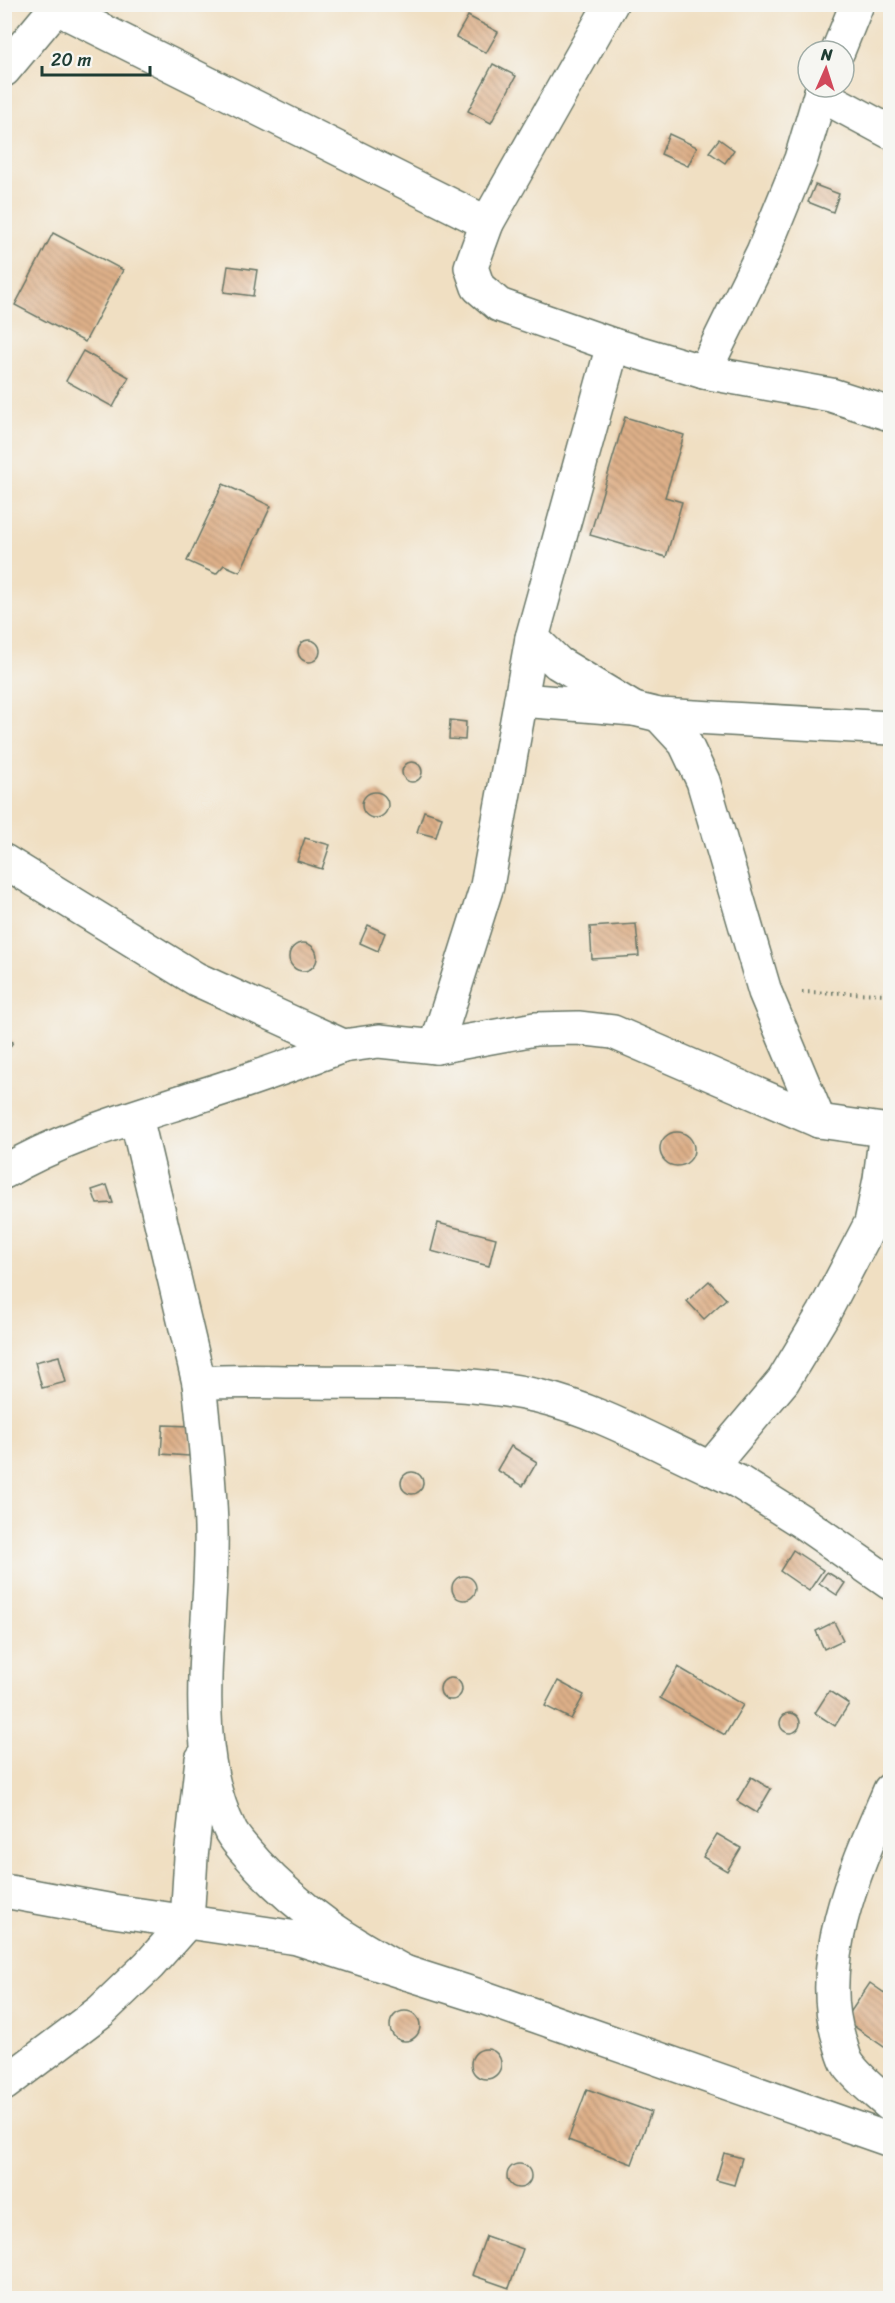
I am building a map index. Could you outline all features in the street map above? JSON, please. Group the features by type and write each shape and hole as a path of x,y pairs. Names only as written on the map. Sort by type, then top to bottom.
{"street":[{"path":"611,4 487,223 471,267 478,287 499,305 613,345 704,372 831,395 891,414"},
{"path":"843,39 857,4"},
{"path":"4,70 58,6 487,223"},
{"path":"704,372 763,252 801,159 819,99"},
{"path":"832,99 891,132"},
{"path":"436,1047 487,886 532,638 613,345"},
{"path":"532,638 558,663 646,712 685,743 704,781 765,992 819,1121"},
{"path":"521,700 646,712 891,728"},
{"path":"4,861 196,979 343,1046"},
{"path":"4,1172 35,1156 136,1116 256,1078 343,1046 379,1041 436,1047 535,1029 578,1028 613,1032 819,1121 888,1131 871,1223 829,1303 783,1381 710,1468"},
{"path":"4,2084 101,2011 149,1965 187,1922 191,1857 205,1739 211,1528 199,1383 136,1116"},
{"path":"199,1383 238,1380 308,1382 372,1380 491,1388 539,1396 585,1411 739,1482 801,1521 891,1583"},
{"path":"205,1739 223,1809 231,1833 241,1847 280,1889 319,1922 406,1973"},
{"path":"891,1790 851,1881 832,1965 832,1996 836,2030 848,2063 891,2105"},
{"path":"4,1891 297,1938 495,2002 891,2140"}],"path":[{"path":"765,992 891,994"}],"building":[{"path":"468,16 498,32 486,53 456,37"},
{"path":"493,64 516,76 491,123 468,111"},
{"path":"669,134 697,147 688,166 661,154"},
{"path":"719,139 734,150 725,163 709,152"},
{"path":"815,185 839,194 833,212 808,202"},
{"path":"53,233 123,270 85,342 15,305"},
{"path":"228,266 257,270 253,296 224,292"},
{"path":"83,351 129,377 113,407 66,381"},
{"path":"625,417 684,435 665,497 682,502 666,557 590,535"},
{"path":"223,484 271,506 240,572 224,565 216,574 187,561"},
{"path":"309,640 317,643 320,651 317,659 309,662 301,659 298,651 301,643"},
{"path":"450,720 466,722 465,740 449,739"},
{"path":"412,762 419,765 422,772 419,779 412,782 405,779 402,772 405,765"},
{"path":"375,792 384,796 388,805 384,814 375,818 366,814 362,805 366,796"},
{"path":"424,811 442,817 436,837 417,832"},
{"path":"305,838 330,845 322,869 297,861"},
{"path":"636,924 639,956 592,959 590,927"},
{"path":"368,925 385,933 378,951 360,943"},
{"path":"303,943 313,947 317,957 313,967 303,971 293,967 289,957 293,947"},
{"path":"4,1038 13,1042 4,1056"},
{"path":"677,1132 689,1137 694,1149 689,1161 677,1166 665,1161 660,1149 665,1137"},
{"path":"107,1185 113,1203 97,1204 92,1190"},
{"path":"438,1223 496,1238 489,1266 431,1251"},
{"path":"709,1281 726,1299 704,1319 687,1301"},
{"path":"59,1356 66,1382 42,1388 35,1362"},
{"path":"163,1425 190,1426 189,1456 161,1454"},
{"path":"511,1446 537,1462 523,1486 497,1470"},
{"path":"412,1472 422,1479 423,1483 416,1493 412,1494 402,1487 401,1483 408,1473"},
{"path":"793,1550 823,1570 809,1591 780,1571"},
{"path":"827,1572 845,1583 837,1595 819,1583"},
{"path":"464,1576 473,1579 476,1588 473,1597 464,1600 455,1597 452,1588 455,1579"},
{"path":"834,1622 843,1640 824,1649 816,1631"},
{"path":"678,1667 743,1705 725,1735 660,1698"},
{"path":"451,1678 459,1681 462,1689 459,1697 451,1700 443,1697 440,1689 443,1681"},
{"path":"558,1681 584,1695 571,1719 545,1706"},
{"path":"829,1691 849,1704 835,1726 815,1713"},
{"path":"790,1713 797,1716 800,1723 797,1730 790,1733 783,1730 780,1723 783,1716"},
{"path":"751,1777 771,1789 757,1813 737,1801"},
{"path":"717,1834 741,1848 727,1871 703,1857"},
{"path":"870,1983 890,1997 890,2051 845,2020"},
{"path":"405,2011 416,2015 420,2026 416,2037 405,2041 394,2037 390,2026 394,2015"},
{"path":"486,2049 492,2050 500,2058 500,2070 492,2078 486,2079 480,2078 472,2070 471,2064 472,2058 480,2050"},
{"path":"587,2089 651,2112 632,2164 568,2140"},
{"path":"724,2153 742,2158 734,2185 716,2180"},
{"path":"519,2164 528,2167 531,2176 528,2185 519,2188 510,2185 507,2176 510,2167"},
{"path":"486,2236 523,2249 509,2288 472,2275"}]}
